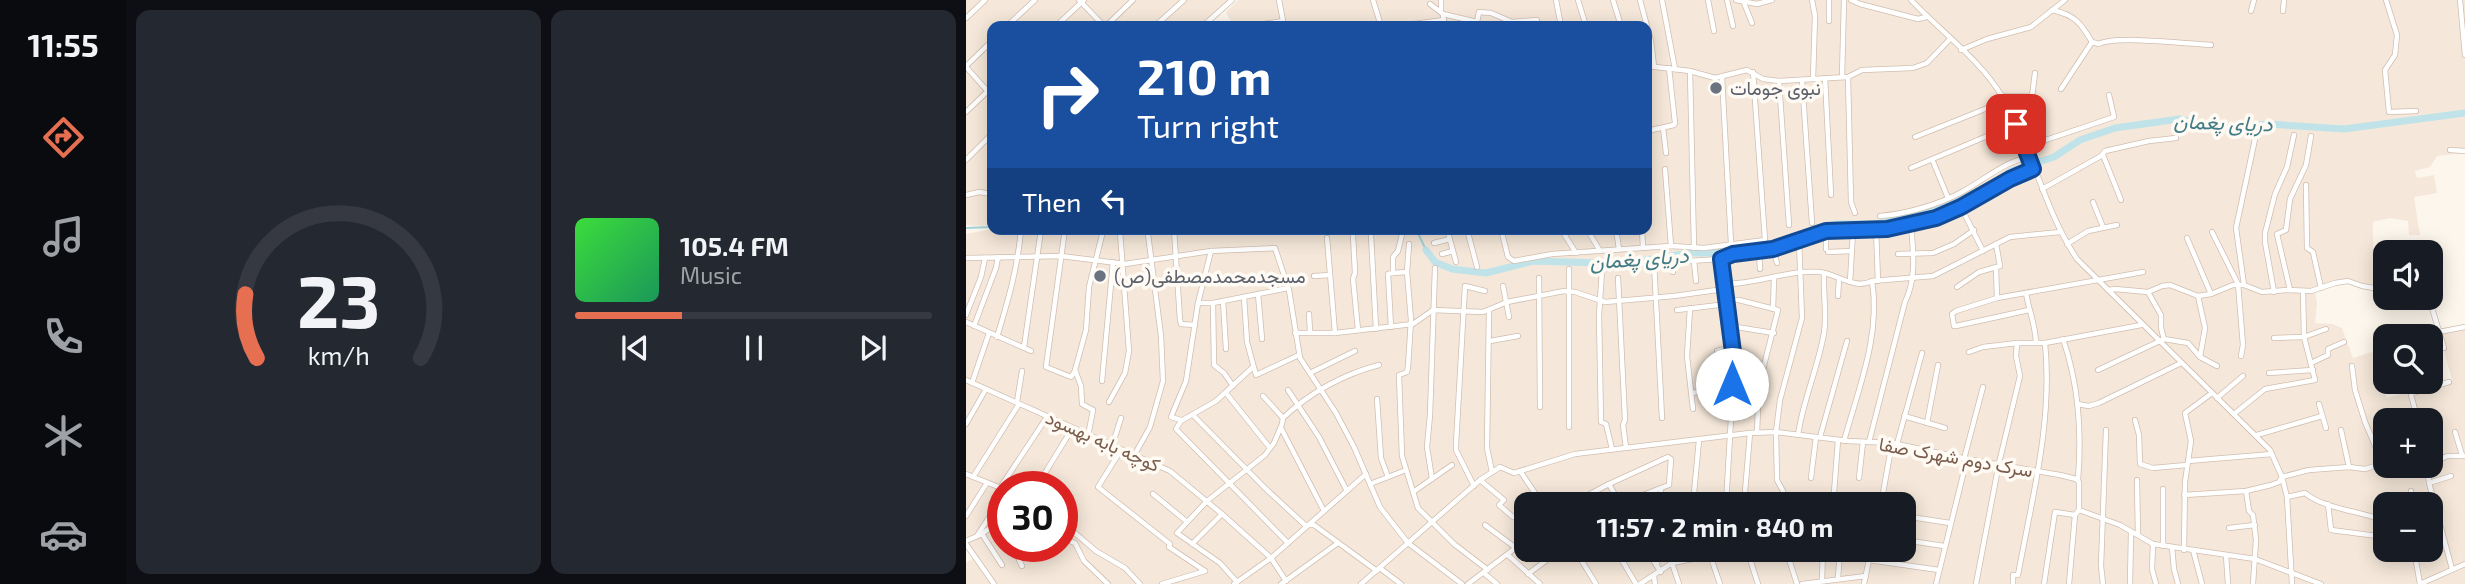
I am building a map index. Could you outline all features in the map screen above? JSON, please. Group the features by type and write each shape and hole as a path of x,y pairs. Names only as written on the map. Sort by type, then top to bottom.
{"street":[{"path":"966,18 985,0"},
{"path":"1012,21 1035,0"},
{"path":"1110,21 1133,0"},
{"path":"1161,21 1184,0"},
{"path":"1209,21 1232,0"},
{"path":"1280,0 1283,21"},
{"path":"1373,0 1379,21"},
{"path":"1441,0 1444,21"},
{"path":"1556,0 1560,21"},
{"path":"1578,0 1584,21"},
{"path":"1613,0 1619,21"},
{"path":"1640,0 1646,21"},
{"path":"1652,130 1675,123 1672,69 1662,0"},
{"path":"1708,0 1714,31"},
{"path":"1727,0 1733,26"},
{"path":"1736,0 1756,4 1772,0"},
{"path":"1812,0 1815,16 1813,79"},
{"path":"1829,0 1829,21"},
{"path":"1844,0 1851,202 1855,213"},
{"path":"1851,0 1918,19 1927,17"},
{"path":"1911,0 1986,75 2003,98 2060,232 2077,260 2257,435 2272,454 2287,497 2292,584"},
{"path":"1961,50 1987,39 2031,27 2065,0"},
{"path":"2251,11 2254,0"},
{"path":"2283,11 2284,0"},
{"path":"2386,0 2397,35 2393,62 2385,70 2389,112 2416,111"},
{"path":"2460,0 2465,55"},
{"path":"1061,21 1081,1 1100,21"},
{"path":"1744,3 1752,23"},
{"path":"1430,4 1442,12 1474,21"},
{"path":"2052,10 2062,12 2082,23 2091,42"},
{"path":"1477,21 1479,12 1491,13 1510,21"},
{"path":"1652,49 1654,66 1715,78 1746,70 1763,79 1779,81 1845,77 1862,70 1913,68 1927,63 1950,39"},
{"path":"2091,42 2099,44 2105,41 2127,40 2211,45"},
{"path":"2061,89 2091,42"},
{"path":"987,46 966,66 987,88"},
{"path":"1690,71 1694,248"},
{"path":"1503,235 1510,260 1671,246 1694,248 1765,240 1753,72"},
{"path":"1916,137 2003,98 2032,96 2035,73"},
{"path":"1721,77 1731,243"},
{"path":"1825,78 1831,195"},
{"path":"1802,80 1812,223"},
{"path":"1779,81 1789,225"},
{"path":"966,112 987,95"},
{"path":"2025,147 2114,117 2109,95"},
{"path":"1911,168 2016,124"},
{"path":"1663,128 1666,153"},
{"path":"2274,292 2265,233 2287,167 2294,135"},
{"path":"2290,290 2277,234 2286,230 2290,199 2306,165 2311,136"},
{"path":"2042,188 2108,150 2176,138"},
{"path":"2241,356 2241,284 2236,234 2255,139"},
{"path":"966,160 987,141"},
{"path":"2449,150 2465,151"},
{"path":"2102,154 2121,200"},
{"path":"1933,159 1948,198"},
{"path":"1880,216 1948,198 2013,161 2029,159"},
{"path":"1612,449 1606,424 1601,422 1602,270 1654,262 1721,259 1733,254 1773,249 1826,231 1853,231 1911,224 1936,218 1961,207 2033,168"},
{"path":"1665,169 1671,246"},
{"path":"2306,185 2307,248 2313,252 2321,288"},
{"path":"966,195 987,193"},
{"path":"2093,202 2103,227"},
{"path":"1961,207 1983,251"},
{"path":"1859,478 1866,442 1905,302 1912,290 1911,224"},
{"path":"2067,244 2088,231 2116,225"},
{"path":"1876,229 1878,281"},
{"path":"1898,254 1933,253 1954,244 1974,230"},
{"path":"1826,231 1827,250 1852,251"},
{"path":"1850,282 1853,231"},
{"path":"1295,333 1409,325 1419,322 1433,310 1478,313 1507,302 1569,291 1605,302 1656,298 1741,285 1801,272 1824,273 1850,282 1868,284 1872,281 1933,276 2018,235 2060,232"},
{"path":"2212,232 2241,284"},
{"path":"997,337 1019,256 1021,235"},
{"path":"1024,347 1041,235"},
{"path":"1064,235 1046,367 1071,377 1086,330 1089,287 1102,235"},
{"path":"1109,402 1125,373 1128,359 1121,235"},
{"path":"1135,454 1150,427 1163,382 1161,336 1148,235"},
{"path":"1174,235 1181,324 1195,325"},
{"path":"1353,235 1353,279 1358,330"},
{"path":"1371,235 1376,329"},
{"path":"1393,273 1393,257 1398,251 1402,235"},
{"path":"1449,235 1456,262"},
{"path":"1469,235 1477,267"},
{"path":"1565,235 1576,253"},
{"path":"1591,235 1601,251"},
{"path":"1617,235 1619,250"},
{"path":"1642,235 1643,248"},
{"path":"1327,238 1335,332"},
{"path":"2187,238 2211,294"},
{"path":"1434,243 1450,239"},
{"path":"1783,492 1777,480 1776,432 1780,400 1802,318 1799,240"},
{"path":"1409,244 1407,372 1399,375 1401,446 1406,470 1418,508 1497,584"},
{"path":"1957,287 1979,272 2000,266 1996,244"},
{"path":"966,258 1061,256 1122,264 1211,251 1275,248 1288,288 1299,355 1354,447 1380,507 1408,543 1462,584"},
{"path":"1773,249 1777,263"},
{"path":"1181,421 1171,417 1185,381 1198,303 1211,251"},
{"path":"1441,254 1453,251"},
{"path":"1759,251 1760,270"},
{"path":"974,326 998,257"},
{"path":"966,315 981,277 985,258"},
{"path":"1721,259 1734,367 1727,492"},
{"path":"1672,261 1673,272"},
{"path":"1694,261 1696,281"},
{"path":"1102,381 1112,262"},
{"path":"1654,262 1662,418"},
{"path":"1432,479 1427,447 1435,268"},
{"path":"1996,268 1997,298"},
{"path":"1569,269 1569,427"},
{"path":"1391,327 1388,274 1407,272"},
{"path":"2029,310 1954,326 1952,314 1997,298 2143,272"},
{"path":"1798,435 1824,333 1824,273"},
{"path":"1314,276 1331,275"},
{"path":"1539,278 1540,407"},
{"path":"1618,278 1626,448"},
{"path":"1773,309 1774,278"},
{"path":"1838,296 1839,279"},
{"path":"1834,492 1841,441 1870,345 1874,295 1872,281"},
{"path":"2108,290 2148,292 2170,285 2198,296 2241,284 2262,292 2303,291 2348,281 2373,287"},
{"path":"1474,485 1456,450 1462,312 1465,286 1485,290"},
{"path":"1503,286 1509,317"},
{"path":"1198,303 1213,303 1288,288"},
{"path":"2234,414 2265,389 2315,380 2304,337 2303,291"},
{"path":"2148,292 2161,315 2161,340"},
{"path":"2026,293 2035,323 2036,342"},
{"path":"1258,294 1262,339"},
{"path":"2198,296 2205,328 2200,357"},
{"path":"1244,297 1247,342 1256,375 1299,355"},
{"path":"1677,310 1739,300 1779,310 1759,386 1757,432"},
{"path":"1223,301 1226,349"},
{"path":"1213,303 1214,365 1233,386"},
{"path":"1690,308 1687,356 1693,410"},
{"path":"1362,584 1492,472 1487,448 1489,310"},
{"path":"1309,314 1310,332"},
{"path":"966,322 1031,351"},
{"path":"1969,352 1983,347 2045,343 2142,325"},
{"path":"1730,326 1774,333"},
{"path":"2443,331 2465,327"},
{"path":"2274,338 2304,337 2326,329"},
{"path":"972,383 989,333"},
{"path":"1490,341 1518,335"},
{"path":"2063,339 2074,375 2077,404 2080,455 2077,481 2080,510"},
{"path":"2098,370 2161,340 2188,344 2200,357 2217,366"},
{"path":"1811,478 1818,437 1847,341"},
{"path":"2311,363 2328,355 2328,349 2344,342"},
{"path":"1976,584 1999,463 2020,376 2016,356 2017,343"},
{"path":"2013,584 2013,575 2018,575 2047,412 2048,371 2045,343"},
{"path":"1717,351 1732,347"},
{"path":"1310,373 1355,351"},
{"path":"1884,492 1895,443 1922,353"},
{"path":"2077,404 2090,406 2099,403 2181,363"},
{"path":"1366,474 1271,558 1235,583 1220,563 1176,534 1207,501 1258,462 1270,448 1281,428 1283,418 1298,405 1356,371 1379,365"},
{"path":"1927,423 1938,365"},
{"path":"2352,366 2365,422 2373,440"},
{"path":"1253,367 1226,393 1181,421 1176,429 1288,543"},
{"path":"1075,370 1081,386 1082,404 1093,410 1088,436"},
{"path":"2269,373 2313,370"},
{"path":"973,477 1018,403 1022,371"},
{"path":"2217,398 2243,376"},
{"name":"کوچه بابه بهسود","path":"966,380 1170,471 1271,558 1283,582"},
{"path":"2414,408 2410,395 2412,393 2449,382"},
{"path":"1693,393 1732,384"},
{"path":"1936,584 1983,387"},
{"path":"966,424 986,388"},
{"path":"1288,390 1319,436 1347,491"},
{"path":"1226,393 1270,448"},
{"path":"2184,550 2184,495 2191,441 2185,413 2212,393"},
{"path":"1264,396 1283,418"},
{"path":"1377,399 1381,458 1388,477"},
{"path":"2319,404 2326,428"},
{"path":"1193,415 1305,525 1314,525 1401,584"},
{"path":"1904,416 1945,428"},
{"path":"2257,435 2322,416"},
{"path":"1013,471 1047,417"},
{"path":"1112,446 1121,418"},
{"path":"2135,420 2139,435 2140,464 2153,468 2272,454"},
{"path":"1281,428 1324,511"},
{"path":"1046,471 1072,429"},
{"path":"2103,584 2101,566 2106,430"},
{"path":"2341,430 2349,467"},
{"name":"سرک دوم شهرک صفا","path":"1492,472 1500,467 1510,472 1520,471 1575,454 1776,432 1841,441 1895,443 1965,459 2060,475 2077,481"},
{"path":"2443,458 2464,455 2455,432"},
{"path":"1745,492 1750,433"},
{"path":"1694,492 1699,440"},
{"path":"1122,450 1098,487 1170,544 1169,547 1205,571 1161,584"},
{"path":"1594,492 1668,457 1671,459 1669,485 1651,492"},
{"path":"1413,492 1452,465"},
{"path":"2282,477 2309,470 2373,466"},
{"path":"1370,484 1406,470"},
{"path":"1520,471 1534,492"},
{"path":"966,474 987,482 966,516"},
{"path":"2184,495 2246,491 2279,482 2282,477"},
{"path":"2429,483 2451,477"},
{"path":"2429,478 2452,569"},
{"path":"1480,480 1504,500 1499,505 1513,517"},
{"path":"2137,480 2138,536"},
{"path":"1609,484 1613,492"},
{"path":"1661,488 1661,492"},
{"path":"2163,489 2163,546"},
{"path":"2246,491 2249,512 2253,514 2255,525 2253,584"},
{"path":"2287,497 2305,493 2328,504 2373,517"},
{"path":"1153,494 1186,521"},
{"path":"2328,504 2331,530 2373,535"},
{"path":"2080,510 2131,531 2153,544 2255,559 2321,584"},
{"path":"2068,584 2075,515 2080,510"},
{"path":"2043,584 2055,512 2075,515"},
{"path":"1192,544 1222,514"},
{"path":"1916,518 1950,523"},
{"path":"979,535 987,522"},
{"path":"1485,525 1514,547"},
{"path":"2229,528 2255,525"},
{"path":"987,530 966,542 994,584"},
{"path":"2130,584 2131,531"},
{"path":"979,535 1002,565"},
{"path":"1078,536 1096,551 1125,568 1140,584"},
{"path":"1916,542 1944,546"},
{"path":"1283,582 1338,543"},
{"path":"2153,544 2152,569 2156,584"},
{"path":"2172,548 2178,584"},
{"path":"1078,549 1084,561 1108,584"},
{"path":"1468,584 1514,550"},
{"path":"2193,550 2202,584"},
{"path":"1508,555 1540,584"},
{"path":"2226,555 2228,584"},
{"path":"1020,562 1022,566"},
{"path":"1528,573 1543,562"},
{"path":"1582,562 1596,584"},
{"path":"1624,562 1638,584 1676,562"},
{"path":"1654,562 1661,572"},
{"path":"1657,562 1657,566"},
{"path":"1712,562 1720,584"},
{"path":"1751,562 1758,584"},
{"path":"1791,562 1799,584 1866,576"},
{"path":"1822,580 1823,562"},
{"path":"1838,579 1839,562"},
{"path":"1864,584 1869,562"},
{"path":"1883,562 1939,570"},
{"path":"2417,562 2422,584 2465,564"},
{"path":"1672,563 1679,584"},
{"path":"1654,576 1655,584"}],"shaded area":[{"path":"966,0 1228,0 1208,21 987,21 987,225 966,225"},
{"path":"1238,0 2465,0 2465,153 2437,156 2430,167 2415,171 2417,178 2434,175 2437,193 2414,197 2420,235 2409,235 2408,221 2390,218 2373,222 2373,288 2348,283 2335,284 2315,293 2315,323 2332,324 2342,328 2353,358 2373,352 2373,394 2385,394 2387,398 2401,394 2443,394 2443,382 2452,380 2443,347 2443,332 2465,326 2465,584 966,584 966,563 974,558 966,547 966,234 987,230 987,235 1652,235 1652,21 1230,21 1226,12"}],"waterway":[{"name":"دریای پغمان","path":"1426,250 1435,262 1452,269 1486,273 1533,261 1602,263 1767,246 1836,224 1878,224 1943,208 1994,184 2011,171 2054,157 2080,140 2115,128 2179,119 2217,127 2267,124 2344,129 2465,113"},
{"path":"966,228 987,227"},
{"path":"1419,235 1426,250"}],"place":[{"name":"نبوی جومات","path":"1716,88"},
{"name":"مسجدمحمدمصطفی(ص)","path":"1100,276"}],"route":[{"path":"1732,384 1734,360 1721,259 1733,254 1773,249 1831,230 1887,229 1911,224 1936,218 1961,207 2033,169 2016,124"}]}
